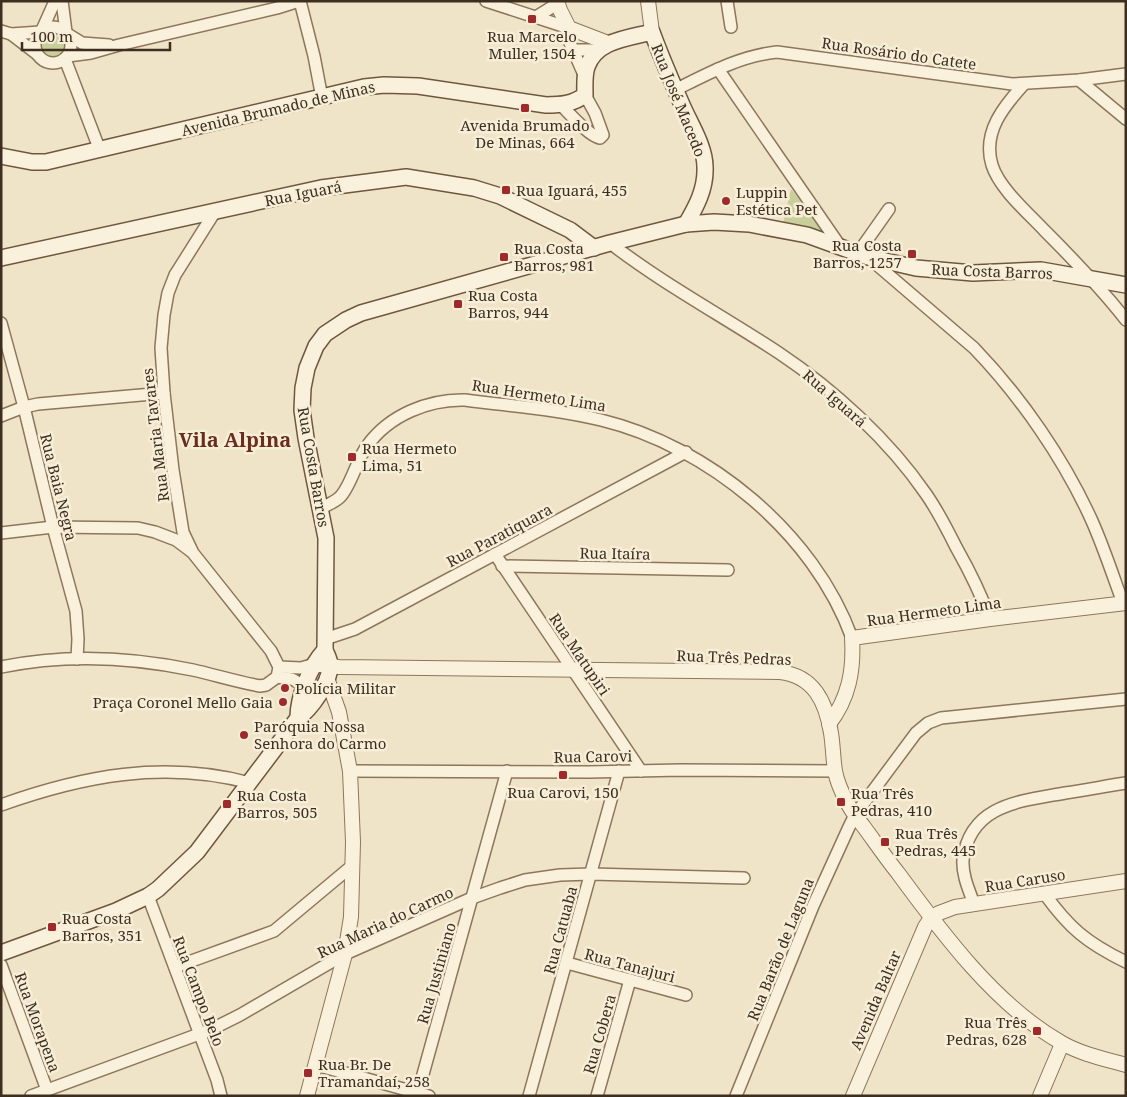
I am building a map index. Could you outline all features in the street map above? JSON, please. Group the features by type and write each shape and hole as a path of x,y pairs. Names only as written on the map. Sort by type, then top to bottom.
{"main road":[{"path":"585,94 587,67 603,47 652,32"},
{"name":"Rua José Macedo","path":"652,32 700,146 706,166 697,205 686,224"},
{"name":"Avenida Brumado de Minas","path":"1,156 32,162 46,162 99,148 364,88 399,85 546,105 561,105 574,102 585,94"},
{"name":"Rua Iguará","path":"1,258 216,210 326,188 406,177 474,188 500,196 570,230 594,248"},
{"name":"Rua Costa Barros","path":"329,672 325,645 326,538 306,438 302,410 303,388 307,368 316,346 325,334 346,320 361,313 610,243 686,224 714,222 749,224 807,235 863,255 902,265 947,272 974,273 1041,270 1126,285"},
{"path":"298,718 305,686 325,645"},
{"path":"315,664 314,685 318,695"},
{"path":"1,953 100,918 148,896 178,872 197,852 298,718 308,709 318,695 329,672"}],"street":[{"path":"56,1 34,42 37,54 46,63 59,62 66,58 91,54 300,1 322,98"},
{"path":"62,1 67,34 72,46 66,58 99,148"},
{"path":"486,1 536,17 603,47"},
{"path":"536,17 552,7 557,1"},
{"path":"557,1 568,31 572,50 585,77"},
{"name":"Rua José Macedo","path":"648,1 652,32"},
{"path":"727,1 731,27"},
{"path":"6,32 41,31 54,27 82,43 118,46"},
{"path":"6,32 37,54"},
{"path":"572,50 603,47"},
{"name":"Rua Rosário do Catete","path":"675,90 735,61 757,54 778,52 950,76 1024,84 1126,74"},
{"path":"718,69 840,246"},
{"path":"1079,80 1126,120"},
{"path":"1024,84 1004,106 994,124 990,146 992,165 1016,200 1090,278 1126,320"},
{"path":"561,105 586,129 600,138 603,135 585,94"},
{"path":"889,209 863,255 974,348 987,361 1023,407 1054,452 1079,494 1100,540 1124,603"},
{"name":"Rua Maria Tavares","path":"216,210 175,275 168,293 164,315 161,348 164,393 180,518 183,532 193,553 271,651 278,672"},
{"name":"Rua Iguará","path":"610,243 637,263 778,353 823,385 883,441 925,493 940,517 969,570 990,619"},
{"name":"Rua Baia Negra","path":"1,323 76,610 77,659"},
{"path":"1,416 38,404 164,393"},
{"name":"Rua Hermeto Lima","path":"320,509 340,497 367,445 399,417 427,404 450,400 511,406 602,420 630,428 686,452 718,472 777,522 800,547 828,589 852,638 1124,603"},
{"name":"Rua Paratiquara","path":"325,645 686,452"},
{"path":"1,533 53,527 138,528 176,540 193,553"},
{"name":"Rua Matupiri","path":"495,554 641,771"},
{"name":"Rua Itaíra","path":"502,566 728,570"},
{"path":"829,724 841,706 850,683 852,638"},
{"path":"1,667 77,659 111,660 173,667 250,684 266,685 278,672 315,664"},
{"name":"Rua Três Pedras","path":"315,664 329,672 572,669 780,672 794,674 804,679 812,687 827,713 835,771 848,805 931,918 984,980 1028,1020 1062,1044 1126,1066"},
{"path":"278,672 305,686"},
{"path":"307,1096 345,954 351,917 353,865 350,771 329,672"},
{"path":"318,695 328,706 339,712"},
{"name":"Rua Barão de Laguna","path":"736,1096 813,906 855,815 916,733 928,723 941,718 1126,699"},
{"name":"Rua Carovi","path":"350,771 835,771"},
{"name":"Rua Justiniano","path":"421,1095 507,771"},
{"name":"Rua Catuaba","path":"530,1096 619,771"},
{"path":"1,805 49,789 111,775 145,772 199,774 250,782"},
{"path":"974,904 965,878 963,860 968,841 977,826 990,813 1006,805 1029,799 1126,783"},
{"path":"175,967 274,931 353,865"},
{"name":"Rua Maria do Carmo","path":"31,1096 200,1034 240,1015 345,954 472,898 517,883 544,877 591,874 744,878"},
{"name":"Rua Caruso","path":"931,918 955,907 1126,881"},
{"path":"1044,893 1068,924 1086,940 1126,962"},
{"name":"Rua Campo Belo","path":"148,896 217,1080 221,1096"},
{"name":"Avenida Baltar","path":"852,1096 924,927 931,918"},
{"name":"Rua Tanajuri","path":"567,963 686,995"},
{"name":"Rua Morapena","path":"1,965 47,1090"},
{"name":"Rua Cobera","path":"597,1096 630,980"},
{"path":"1040,1096 1062,1044"},
{"path":"316,1065 421,1095"}],"green space":[{"path":"52,31 61,35 65,44 61,53 52,57 43,53 39,44 43,35"},
{"path":"791,189 829,235 783,224"}],"place":[{"name":"Rua Marcelo Muller, 1504","path":"532,19"},
{"name":"Avenida Brumado De Minas, 664","path":"525,108"},
{"name":"Rua Iguará, 455","path":"506,190"},
{"name":"Luppin Estética Pet","path":"726,201"},
{"name":"Rua Costa Barros, 1257","path":"912,254"},
{"name":"Rua Costa Barros, 981","path":"504,257"},
{"name":"Rua Costa Barros, 944","path":"458,304"},
{"name":"Rua Hermeto Lima, 51","path":"352,457"},
{"name":"Polícia Militar","path":"285,688"},
{"name":"Praça Coronel Mello Gaia","path":"283,702"},
{"name":"Paróquia Nossa Senhora do Carmo","path":"244,735"},
{"name":"Rua Carovi, 150","path":"563,775"},
{"name":"Rua Três Pedras, 410","path":"841,802"},
{"name":"Rua Costa Barros, 505","path":"227,804"},
{"name":"Rua Três Pedras, 445","path":"885,842"},
{"name":"Rua Costa Barros, 351","path":"52,927"},
{"name":"Rua Três Pedras, 628","path":"1037,1031"},
{"name":"Rua Br. De Tramandaí, 258","path":"308,1073"}],"district":[{"name":"Vila Alpina","path":"235,439"}]}
